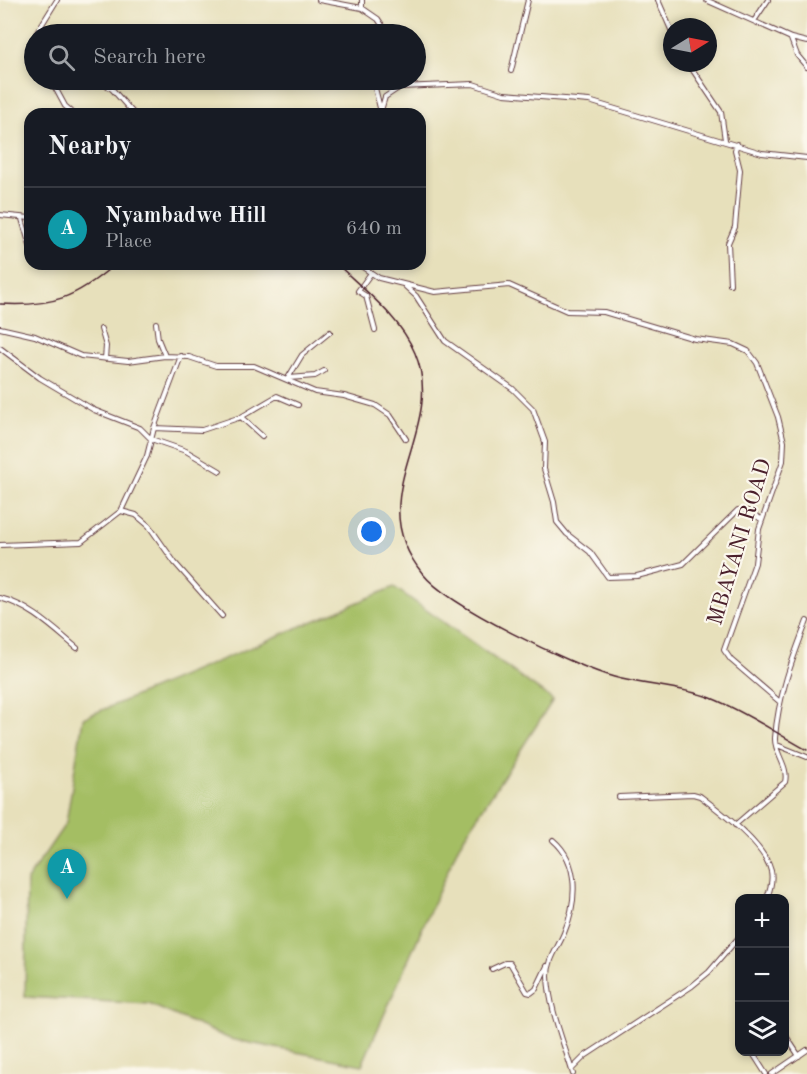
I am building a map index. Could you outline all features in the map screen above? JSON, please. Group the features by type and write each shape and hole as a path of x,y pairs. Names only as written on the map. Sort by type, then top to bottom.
{"street":[{"path":"42,24 57,0"},
{"path":"319,0 362,8 381,24"},
{"path":"362,0 362,8"},
{"path":"511,71 528,0"},
{"path":"658,0 666,18"},
{"path":"706,0 791,38 807,42"},
{"path":"754,21 768,0"},
{"path":"791,38 797,55 807,67"},
{"path":"694,72 721,112 725,140"},
{"path":"426,86 473,84 504,94 537,98 573,98 771,155 807,158"},
{"path":"58,90 69,108"},
{"path":"113,90 129,108"},
{"path":"375,90 379,108"},
{"path":"382,108 387,95 395,90"},
{"path":"730,284 728,243 735,226 740,170 735,150 737,144"},
{"path":"0,215 22,219 24,226"},
{"name":"MBAYANI ROAD","path":"367,270 403,285 444,293 509,285 567,311 604,312 695,339 729,343 745,348 754,358 761,373 778,417 784,442 782,469 761,519 757,557 724,650 731,660 780,702"},
{"path":"371,273 358,291 366,296 375,330"},
{"path":"403,285 416,296 445,341 513,390 533,409 545,442 544,469 554,502 557,522 567,534 590,552 608,577 637,576 683,564 738,510 748,511 761,519"},
{"path":"156,323 158,339 165,356"},
{"path":"0,328 35,336 81,356 128,360 181,356 193,357 216,366 254,366 287,378 315,392 344,396 375,405 390,415 406,439"},
{"path":"101,329 106,345 105,359"},
{"path":"287,378 297,360 330,332"},
{"path":"0,348 40,378 108,417 140,428 151,439 193,455 220,471"},
{"path":"0,545 81,542 120,511 142,468 154,428 181,356"},
{"path":"287,378 315,376 324,371"},
{"path":"154,428 199,431 241,417 277,396 298,405"},
{"path":"241,417 262,436"},
{"path":"120,511 136,515 149,526 175,563 222,616"},
{"path":"0,598 21,605 38,616 77,648"},
{"path":"735,825 785,782 786,771 777,744 780,702 788,671 807,621"},
{"path":"777,744 807,757"},
{"path":"620,797 696,794 735,825 769,864 772,877 768,894"},
{"path":"492,969 510,963 528,992 531,993 536,989 565,932 573,883 569,856 553,840"},
{"path":"573,1072 585,1056 701,979 735,942"},
{"path":"548,964 550,992 573,1072"},
{"path":"789,1042 798,1056"},
{"path":"772,1074 807,1050"},
{"path":"755,1056 766,1074"}],"green space":[{"path":"394,587 553,700 459,845 362,1065 230,1039 149,1004 25,997 27,880 66,823 83,718"}],"railway":[{"path":"0,304 34,304 62,298 88,285 108,270"},
{"path":"344,270 391,316 415,353 422,382 421,409 401,490 399,517 405,545 423,574 437,587 484,618 570,661 614,677 711,698 807,750"}],"place":[{"name":"Nyambadwe Hill","path":"67,899"}]}
